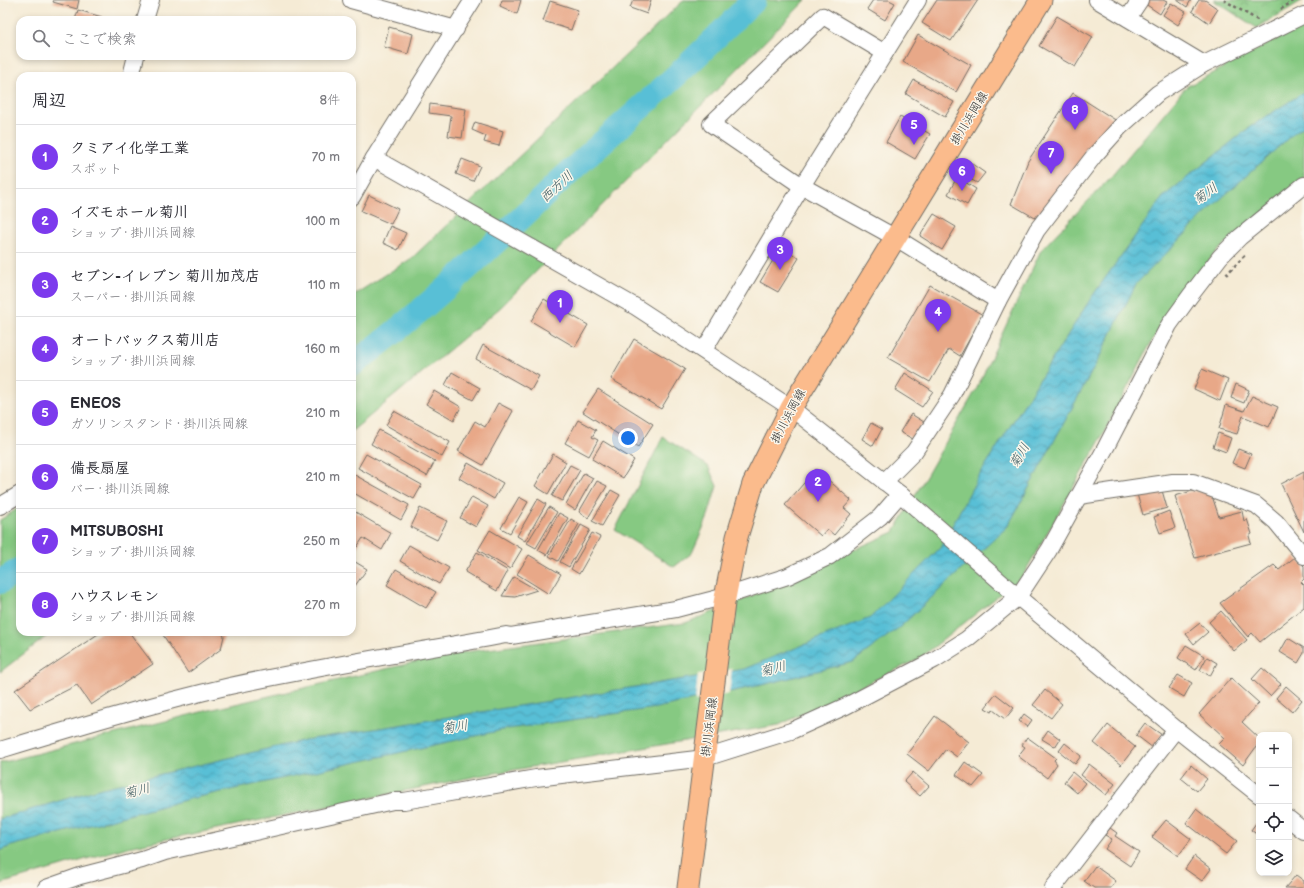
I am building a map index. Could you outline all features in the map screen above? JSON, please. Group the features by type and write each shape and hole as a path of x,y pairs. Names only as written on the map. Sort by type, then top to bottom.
{"main road":[{"name":"掛川浜岡線","path":"688,888 725,599 737,537 753,484 791,408 1041,0"}],"street":[{"path":"146,16 151,0"},
{"path":"351,0 456,29"},
{"path":"356,190 374,158 473,0"},
{"path":"704,350 802,186 918,0"},
{"path":"1097,0 1204,64"},
{"path":"1128,18 1140,0"},
{"path":"884,482 914,452 952,395 998,301 1037,230 1094,156 1120,128 1158,93 1204,64 1304,15"},
{"path":"885,53 823,16 711,124 802,186 896,238 998,301"},
{"path":"132,72 135,60"},
{"path":"374,158 636,307 791,408 903,497 1016,595 1176,729 1256,793"},
{"path":"46,888 80,876 142,860 165,852 394,801 404,801 536,778 705,758 791,731 846,706 934,660 967,638 1016,595 1049,550 1106,447 1160,341 1177,313 1220,257 1240,237 1304,184"},
{"path":"1079,496 1173,482 1193,482 1256,505 1276,522 1304,556"},
{"path":"0,506 16,496"},
{"path":"0,750 129,711 230,686 352,662 506,635 511,636 676,609 725,599 788,576 830,556 903,497"},
{"path":"1053,888 1176,729"},
{"path":"1292,821 1304,831"}],"path":[{"path":"1224,0 1260,22"},
{"path":"1278,11 1295,0"},
{"path":"1226,276 1248,251"}],"green space":[{"path":"684,0 806,0 501,307 356,428 356,293 412,258"},
{"path":"1213,0 1303,0 1257,28"},
{"path":"1304,25 1304,178 1215,253 1154,337 1098,444 1022,577 919,659 779,725 478,776 128,847 0,884 0,763 205,711 450,654 685,623 743,600 894,532 977,388 1041,250 1110,178 1186,87"},
{"path":"663,437 708,466 717,486 707,519 692,553 674,567 615,530"},
{"path":"16,510 16,636 47,636 0,672 0,520"}],"water":[{"name":"菊川","path":"1304,92 1304,126 1295,132 1215,204 1136,284 1098,360 1008,526 901,626 853,662 766,684 656,708 507,729 189,799 11,846 0,851 0,819 102,788 305,740 744,669 870,618 940,548 977,479 1091,298 1163,197 1250,127"}],"pier":[{"path":"732,669 729,694 695,701 698,674"}],"building":[{"path":"54,0 79,0 77,9 53,2"},
{"path":"502,0 521,0 517,14 500,6"},
{"path":"633,0 651,0 647,14 630,8"},
{"path":"873,0 889,0 895,3 885,20 867,9"},
{"path":"937,0 978,0 951,41 922,23"},
{"path":"1146,0 1163,0 1167,2 1160,14 1144,3"},
{"path":"1177,0 1191,0 1187,7"},
{"path":"1199,0 1205,0 1218,9 1209,23 1192,11"},
{"path":"550,1 578,10 571,30 543,21"},
{"path":"1171,3 1186,12 1178,25 1163,15"},
{"path":"78,10 99,16 76,16"},
{"path":"1057,16 1093,37 1075,67 1039,46"},
{"path":"389,27 413,34 408,54 384,47"},
{"path":"918,35 971,65 956,92 903,62"},
{"path":"914,80 954,102 945,117 906,94"},
{"path":"1073,93 1117,121 1035,218 1011,204 1028,161"},
{"path":"430,104 466,109 462,138 448,136 451,116 429,113"},
{"path":"900,117 930,134 915,159 886,142"},
{"path":"475,122 503,131 499,146 484,142 486,136 472,130"},
{"path":"462,159 480,166 473,181 456,174"},
{"path":"965,159 985,173 977,183 957,171"},
{"path":"957,177 976,189 967,205 948,194"},
{"path":"369,195 398,209 391,224 361,211"},
{"path":"934,214 956,227 942,250 920,236"},
{"path":"390,226 406,233 398,250 383,243"},
{"path":"781,247 799,258 778,292 760,282"},
{"path":"930,285 983,315 960,356 949,349 930,382 888,358"},
{"path":"544,299 588,325 575,347 531,321"},
{"path":"634,339 685,369 661,409 611,379"},
{"path":"483,345 539,376 531,390 476,359"},
{"path":"1202,369 1228,380 1220,401 1194,389"},
{"path":"452,372 480,388 473,400 445,385"},
{"path":"905,373 933,391 922,407 895,390"},
{"path":"1236,384 1249,390 1244,403 1231,398"},
{"path":"598,389 653,424 638,447 583,412"},
{"path":"434,391 461,407 454,420 426,404"},
{"path":"1252,396 1278,407 1269,427 1243,416 1237,434 1219,429 1226,405 1244,411"},
{"path":"498,403 513,411 483,465 458,451 475,421 485,427"},
{"path":"394,411 450,442 442,457 386,425"},
{"path":"911,414 924,422 913,439 900,432"},
{"path":"578,420 596,430 592,437 598,440 589,456 565,443"},
{"path":"871,423 882,429 873,446 862,439"},
{"path":"379,430 435,461 427,476 371,444"},
{"path":"1218,433 1231,438 1226,452 1213,447"},
{"path":"603,441 634,460 623,478 592,459"},
{"path":"1238,449 1251,454 1245,468 1232,463"},
{"path":"366,454 422,485 414,499 358,468"},
{"path":"553,454 566,462 548,494 535,486"},
{"path":"468,463 503,483 494,499 459,478"},
{"path":"570,465 580,470 562,501 552,496"},
{"path":"816,469 851,500 844,508 851,514 834,535 827,529 821,536 785,505"},
{"path":"1304,472 1304,532 1281,484"},
{"path":"584,473 593,478 575,510 566,504"},
{"path":"356,476 409,505 401,520 356,494"},
{"path":"597,481 607,486 588,518 579,512"},
{"path":"1161,487 1167,508 1143,515 1137,494"},
{"path":"611,490 620,495 602,526 592,521"},
{"path":"1192,491 1211,493 1219,517 1242,511 1244,521 1247,519 1252,534 1249,536 1251,543 1195,558 1175,496"},
{"path":"472,497 488,506 476,527 460,518"},
{"path":"519,497 528,502 510,533 501,528"},
{"path":"538,499 546,504 525,541 517,536"},
{"path":"549,507 557,512 536,548 527,543"},
{"path":"420,508 447,521 437,540 411,527"},
{"path":"1169,511 1175,528 1160,533 1154,517"},
{"path":"356,512 391,533 382,550 363,538 357,547"},
{"path":"559,513 568,518 547,555 538,550"},
{"path":"571,519 579,524 558,561 549,556"},
{"path":"581,525 590,530 569,567 560,562"},
{"path":"490,530 522,549 510,569 478,550"},
{"path":"592,533 600,537 579,574 571,569"},
{"path":"409,545 449,568 439,584 400,561"},
{"path":"477,552 508,571 497,591 465,572"},
{"path":"529,555 561,574 549,594 517,574"},
{"path":"1295,557 1304,566 1304,579 1301,582 1304,585 1304,607 1260,642 1252,633 1248,637 1220,603 1274,565 1279,570"},
{"path":"356,562 367,569 356,584"},
{"path":"396,569 436,592 426,608 387,585"},
{"path":"514,577 537,590 515,597 502,596"},
{"path":"1221,611 1247,640 1234,651 1209,622"},
{"path":"1200,623 1208,632 1194,644 1186,634"},
{"path":"95,636 132,636 153,664 91,705 77,685 30,709 15,690"},
{"path":"164,636 224,636 221,649 188,673"},
{"path":"1288,638 1304,648 1304,653 1298,663 1280,652"},
{"path":"1186,645 1204,656 1196,670 1178,658"},
{"path":"1207,657 1217,663 1210,676 1200,670"},
{"path":"1262,668 1281,684 1270,696 1252,679"},
{"path":"1178,675 1192,683 1184,697 1169,688"},
{"path":"1231,678 1259,703 1242,722 1256,735 1256,747 1243,765 1219,744 1225,738 1199,714"},
{"path":"1286,686 1302,700 1292,712 1276,698"},
{"path":"1045,690 1062,704 1051,718 1033,705"},
{"path":"996,694 1014,708 1005,719 993,710 992,712 985,708"},
{"path":"1024,714 1032,720 1027,727 1019,721"},
{"path":"935,716 969,742 957,757 946,749 929,771 907,754"},
{"path":"1145,723 1162,735 1153,748 1136,735"},
{"path":"1108,725 1135,747 1121,765 1094,743"},
{"path":"1048,730 1060,739 1055,747 1042,739"},
{"path":"1027,737 1056,758 1054,760 1057,764 1047,778 1018,756 1025,747 1022,745"},
{"path":"1065,743 1081,756 1075,764 1059,751"},
{"path":"965,762 983,775 973,787 956,775"},
{"path":"1089,764 1115,784 1106,795 1081,775"},
{"path":"1191,765 1207,779 1197,791 1181,778"},
{"path":"913,772 929,786 920,796 904,782"},
{"path":"1072,772 1085,783 1077,793 1064,782"},
{"path":"1196,809 1237,841 1226,854 1186,823"},
{"path":"1166,820 1191,839 1178,856 1152,837"},
{"path":"1256,823 1256,834 1251,830"},
{"path":"1110,828 1117,833 1115,836 1139,852 1130,866 1105,849 1112,839 1105,835"},
{"path":"1194,856 1211,869 1202,881 1185,869"},
{"path":"1095,866 1116,881 1111,888 1094,888 1084,881"},
{"path":"1296,875 1304,881 1304,888 1285,888"}],"waterway":[{"name":"西方川","path":"356,362 380,344 460,275 563,178 689,63 754,0"},
{"name":"西方川","path":"0,582 16,572"}],"place":[{"name":"ハウスレモン","path":"1075,130"},
{"name":"ENEOS","path":"914,145"},
{"name":"MITSUBOSHI","path":"1051,174"},
{"name":"備長扇屋","path":"962,191"},
{"name":"セブン-イレブン 菊川加茂店","path":"780,270"},
{"name":"クミアイ化学工業","path":"560,323"},
{"name":"オートバックス菊川店","path":"938,332"},
{"name":"イズモホール菊川","path":"818,502"}]}
